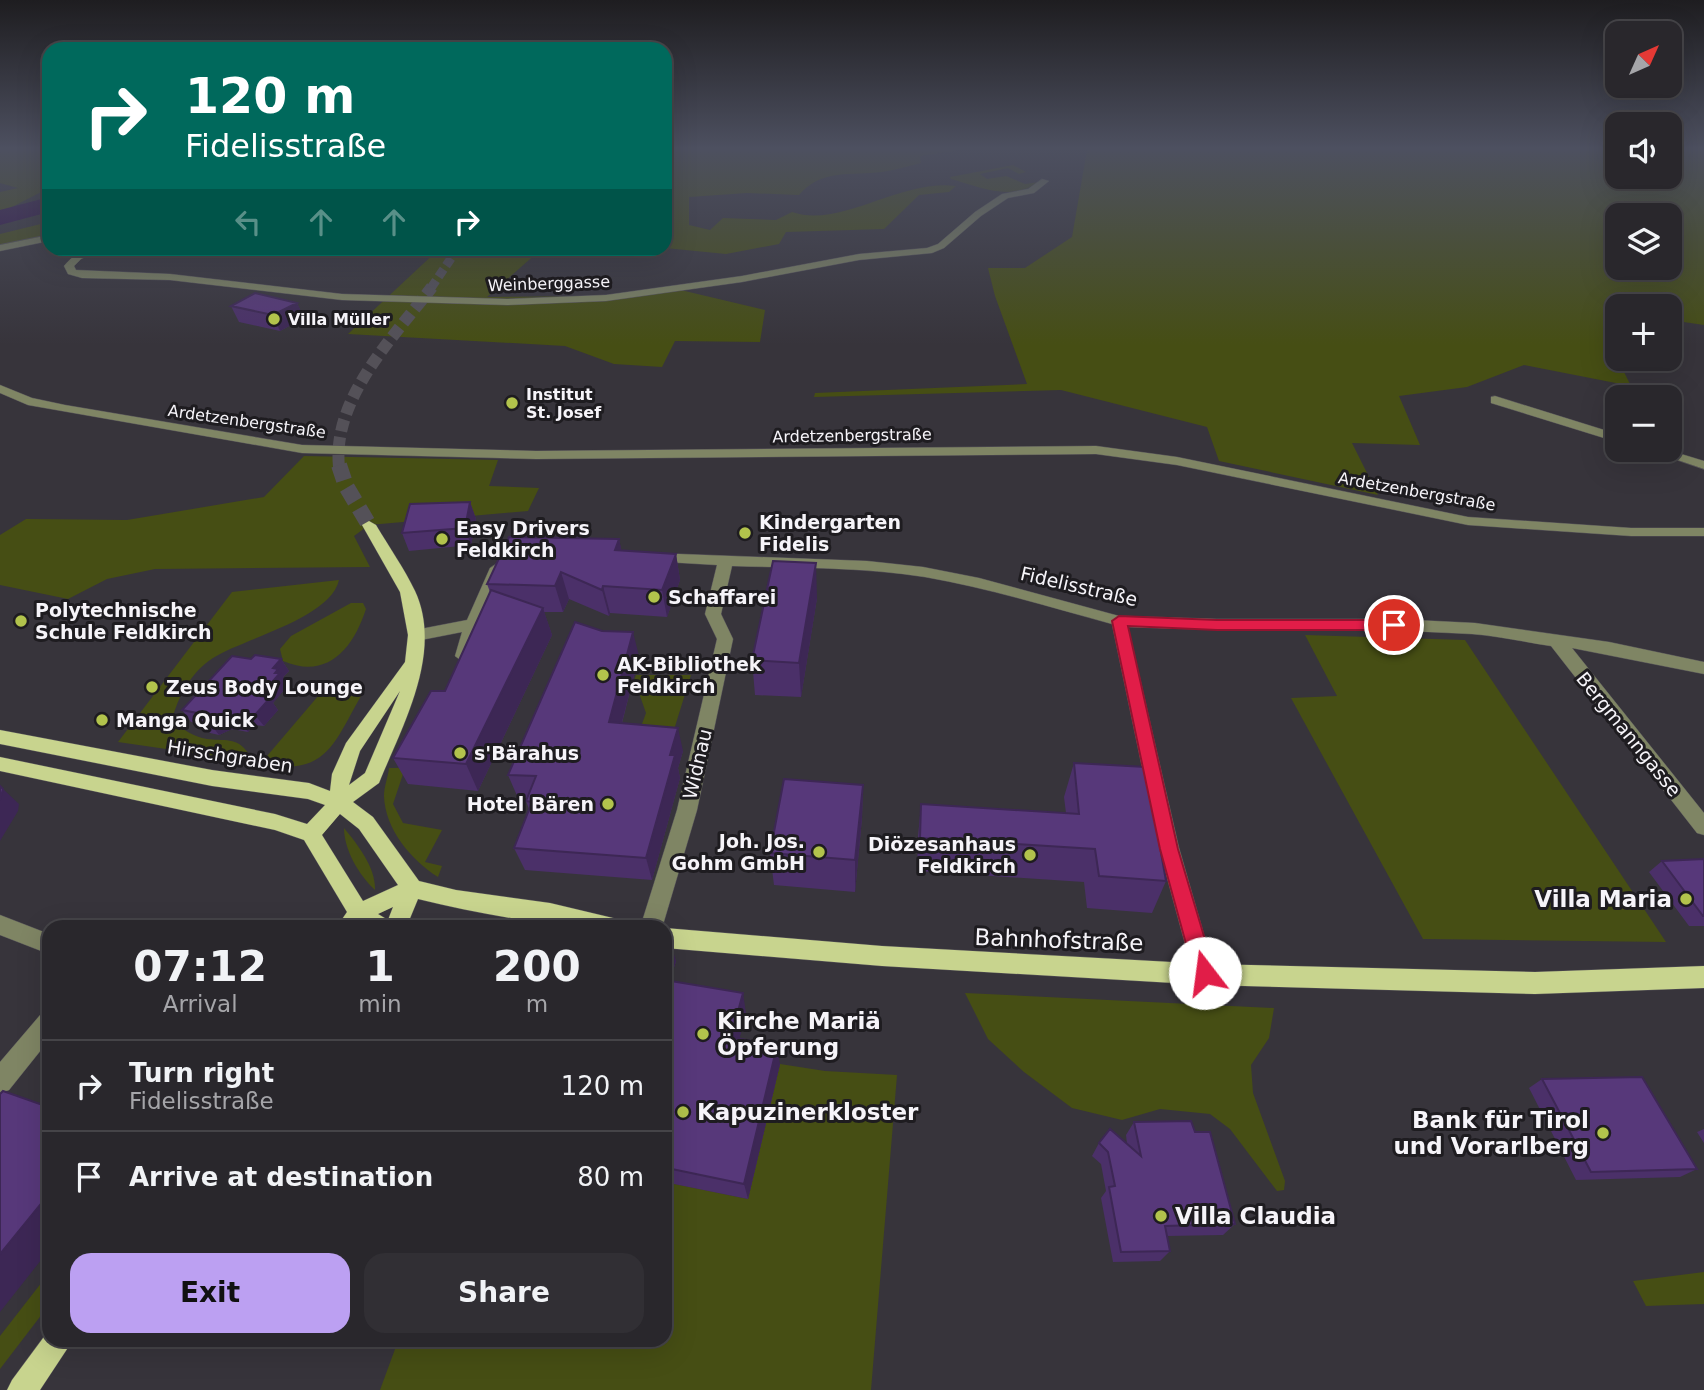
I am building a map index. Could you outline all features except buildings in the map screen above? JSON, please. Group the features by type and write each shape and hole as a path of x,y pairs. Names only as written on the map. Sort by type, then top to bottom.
{"main road":[{"path":"311,834 339,802 372,778 410,689 416,635 408,592 369,525"},
{"path":"339,802 341,774 353,749 394,686 414,661"},
{"name":"Hirschgraben","path":"0,737 212,778 309,791 339,802 366,823 412,888"},
{"path":"0,764 275,821 311,834 353,920 412,888 456,899 550,912 582,920"},
{"path":"398,920 412,888"},
{"name":"Bahnhofstraße","path":"672,939 977,963 1205,973 1538,983 1704,977"},
{"path":"27,1389 54,1347"}],"street":[{"name":"Weinberggasse","path":"82,256 69,266 72,272 82,275 190,279 351,298 507,302 606,298 743,279 859,257 929,251 941,246 977,215"},
{"path":"0,248 42,240"},
{"name":"Ardetzenbergstraße","path":"0,389 28,401 65,409 302,449 640,455 1096,450 1180,462 1468,521 1631,532 1704,532"},
{"path":"1495,400 1605,434"},
{"path":"1682,458 1704,465"},
{"path":"458,668 473,624 495,574 503,561 512,556"},
{"name":"Fidelisstraße","path":"632,558 912,570 979,583 1119,621 1217,625 1437,626 1556,640 1704,668"},
{"name":"Widnau","path":"653,920 687,810 724,648 724,632 713,614 726,560"},
{"path":"1119,621 1169,849 1205,973"},
{"path":"416,635 473,624"},
{"name":"Bergmanngasse","path":"1556,640 1704,827"},
{"path":"0,925 42,941"},
{"path":"0,1081 42,1030"}],"green space":[{"path":"672,215 689,215 689,225 710,230 723,218 776,220 786,215 899,215 884,229 786,232 779,244 726,254 672,249"},
{"path":"1076,215 1605,215 1605,280 1682,280 1682,215 1704,215 1704,325 1682,322 1682,294 1605,294 1605,371 1624,371 1630,385 1524,365 1467,387 1399,396 1420,445 1352,443 1378,495 1219,461 1207,427 1061,390 814,397 815,393 1027,384 995,296 988,268 1025,268 1072,237"},
{"path":"42,224 42,238 0,246 0,234"},
{"path":"432,256 533,256 487,297 607,296 668,287 765,310 760,342 675,341 662,367 614,364 565,346 348,334"},
{"path":"304,456 498,460 489,486 539,488 528,511 369,525 354,536 370,567 155,569 107,579 68,599 0,585 0,535 26,519 127,520 264,497"},
{"path":"339,580 332,594 303,617 213,658 198,670 182,694 172,720 197,736 240,744 248,753 242,760 118,742 232,592"},
{"path":"351,603 363,603 366,609 354,637 336,657 313,667 283,661 280,649 291,636"},
{"path":"1305,635 1465,640 1666,942 1423,939 1291,698 1337,696"},
{"path":"636,675 691,675 672,736 639,732 646,713 640,696 642,688 632,687"},
{"path":"319,695 361,696 335,741 316,760 286,767 265,765 267,756"},
{"path":"389,768 405,768 393,804 403,823 442,830 425,862 442,866 438,877 409,853 394,832 384,796"},
{"path":"344,828 373,873 375,890 354,862"},
{"path":"965,993 1274,1008 1269,1038 1251,1065 1253,1093 1285,1181 1284,1190 1277,1191 1230,1129 1210,1114 1160,1109 1122,1120 1072,1108 1024,1072 988,1039"},
{"path":"780,1064 825,1071 897,1075 871,1390 380,1390 396,1347 672,1347 672,1177 676,1178 675,1184 748,1199"},
{"path":"1704,1272 1704,1304 1646,1306 1633,1281"},
{"path":"42,1282 42,1314 0,1369 0,1336"}],"shaded area":[{"path":"0,215 38,215 0,225"}],"tunnel":[{"path":"431,288 453,256"},
{"path":"339,465 339,442 355,393 368,370 432,287"},
{"path":"339,465 346,486 369,525"}],"place":[{"name":"Villa Müller","path":"274,319"},
{"name":"Institut St. Josef","path":"512,403"},
{"name":"Kindergarten Fidelis","path":"745,533"},
{"name":"Easy Drivers Feldkirch","path":"442,539"},
{"name":"Schaffarei","path":"654,597"},
{"name":"Polytechnische Schule Feldkirch","path":"21,621"},
{"name":"AK-Bibliothek Feldkirch","path":"603,675"},
{"name":"Zeus Body Lounge","path":"152,687"},
{"name":"Manga Quick","path":"102,720"},
{"name":"s'Bärahus","path":"460,753"},
{"name":"Hotel Bären","path":"608,804"},
{"name":"Joh. Jos. Gohm GmbH","path":"819,852"},
{"name":"Diözesanhaus Feldkirch","path":"1030,855"},
{"name":"Villa Maria","path":"1686,899"},
{"name":"Kirche Mariä Öpferung","path":"703,1034"},
{"name":"Kapuzinerkloster","path":"683,1112"},
{"name":"Bank für Tirol und Vorarlberg","path":"1603,1133"},
{"name":"Villa Claudia","path":"1161,1216"}],"route":[{"path":"1205,973 1169,849 1119,621 1217,625 1394,625"}]}
